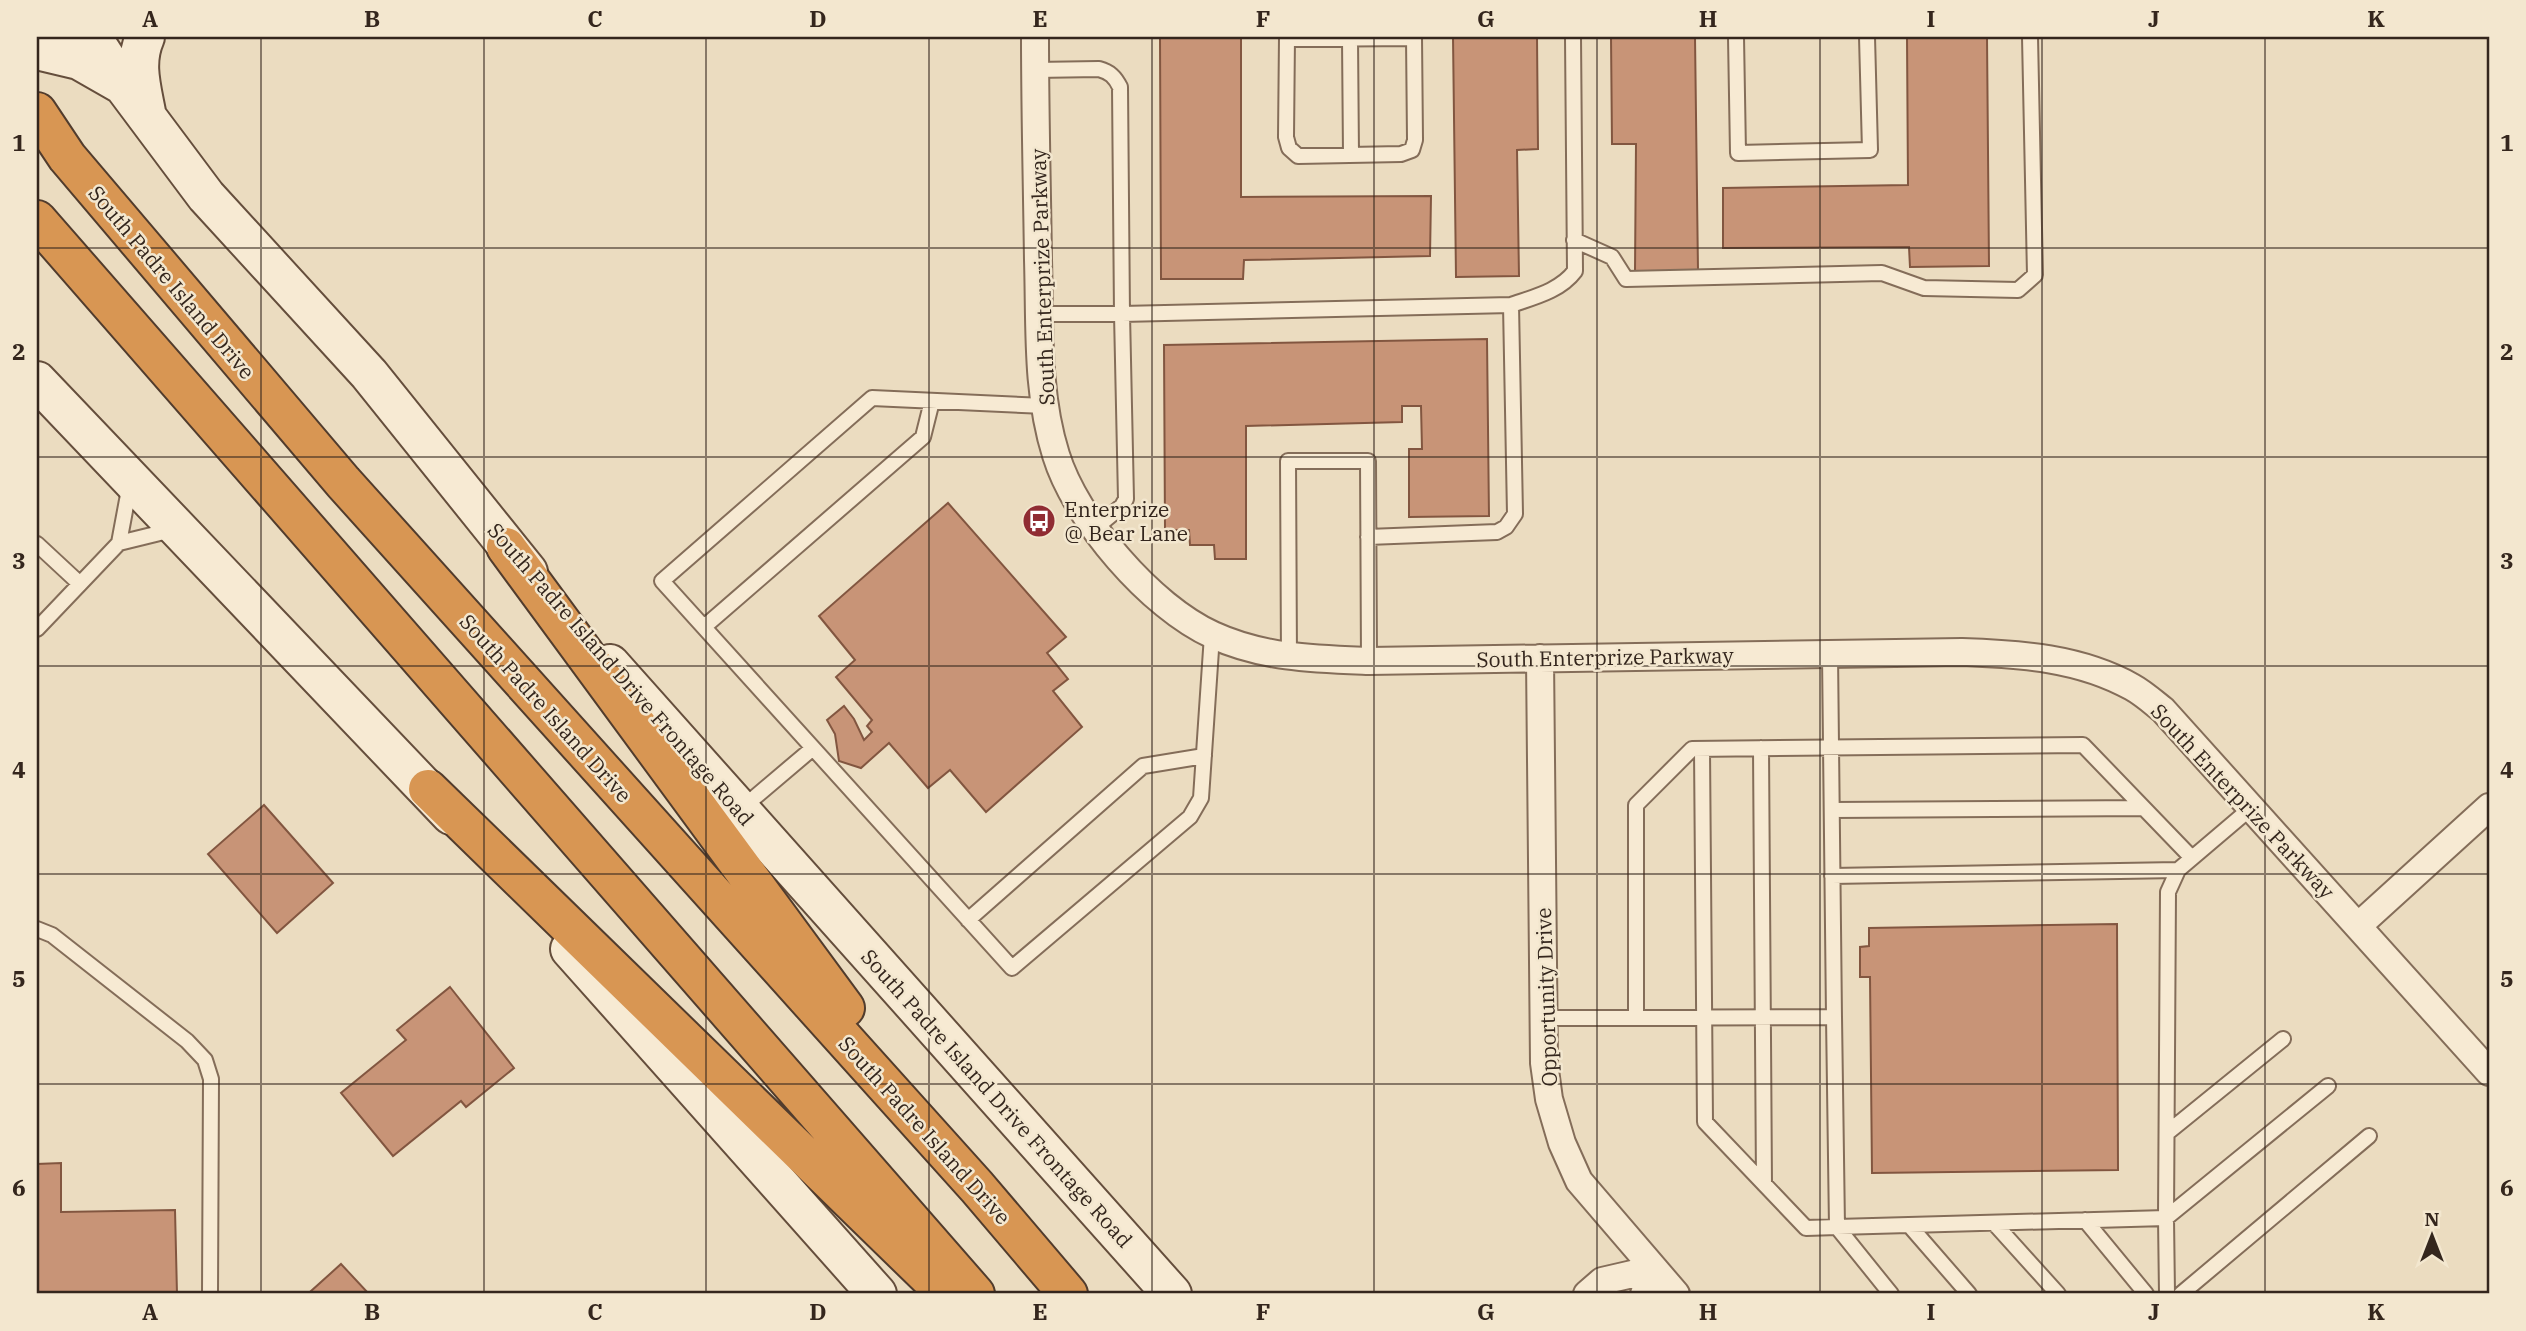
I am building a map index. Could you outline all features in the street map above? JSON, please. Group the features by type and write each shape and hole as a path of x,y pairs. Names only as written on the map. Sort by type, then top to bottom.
{"highway":[{"name":"South Padre Island Drive","path":"37,112 67,157 343,482 977,1187 1068,1294"},
{"path":"37,220 975,1294"},
{"path":"506,547 977,1187"},
{"path":"428,789 947,1294"}],"main road":[{"name":"South Padre Island Drive Frontage Road","path":"92,37 122,85 205,196 369,374 506,547 1172,1294"},
{"path":"145,37 139,52 138,70 147,117"},
{"path":"37,50 79,60 122,85"},
{"path":"37,381 428,789 877,1294"}],"street":[{"name":"South Enterprize Parkway","path":"1035,37 1041,373 1045,406 1060,467 1070,491 1094,529 1150,591 1180,615 1212,635 1246,647 1289,657 1369,661 2010,653 2057,660 2094,670 2133,687 2163,710 2489,1072"},
{"name":"Opportunity Drive","path":"1540,658 1543,1018 1544,1063 1549,1099 1562,1143 1579,1181 1676,1294"},
{"path":"2358,926 2489,807"},
{"path":"1587,1294 1602,1281 1654,1269"},
{"path":"1644,1294 1654,1269"}],"lane":[{"path":"1039,314 1511,305 1567,282 1575,271 1573,37"},
{"path":"1735,37 1738,153 1870,150 1867,37"},
{"path":"1574,240 1612,257 1626,279 1882,273 1924,288 2018,290 2035,275 2030,37"},
{"path":"1287,38 1350,39 1414,38 1415,140 1412,150 1401,154 1298,156 1289,148 1286,137 1287,38"},
{"path":"1350,39 1350,155"},
{"path":"1035,70 1099,69 1108,71 1120,87 1126,499 1122,506 1094,529"},
{"path":"1368,537 1497,532 1506,527 1516,514 1511,305"},
{"path":"1045,406 872,398 662,581 1012,968 1189,817 1201,798 1212,635"},
{"path":"704,627 923,437 932,401"},
{"path":"1289,657 1288,461 1368,461 1369,661"},
{"path":"119,543 131,480"},
{"path":"37,629 119,543 178,528"},
{"path":"37,544 79,583"},
{"path":"1830,654 1837,1227 1891,1294"},
{"path":"1636,1018 1636,805 1692,749 2083,744 2192,858"},
{"path":"740,810 813,748"},
{"path":"1761,748 1764,1184"},
{"path":"1702,749 1705,1122 1806,1228 2166,1218 2328,1086"},
{"path":"968,920 1143,766 1204,756"},
{"path":"1832,810 2143,808"},
{"path":"2167,1294 2168,892 2178,870 2251,808"},
{"path":"1832,876 2178,870"},
{"path":"37,929 52,935 187,1041 205,1060 211,1079 211,1294"},
{"path":"1543,1018 1833,1017"},
{"path":"2167,1133 2283,1039"},
{"path":"2181,1294 2369,1136"},
{"path":"2085,1220 2146,1294"},
{"path":"1994,1223 2058,1294"},
{"path":"1909,1225 1969,1294"}],"building":[{"path":"1160,37 1241,37 1241,197 1431,196 1430,256 1244,260 1243,279 1161,279"},
{"path":"1453,37 1537,37 1538,149 1517,150 1519,276 1456,277"},
{"path":"1611,37 1695,37 1698,271 1635,272 1636,144 1612,144"},
{"path":"1907,37 1987,37 1989,266 1910,267 1909,247 1723,248 1723,188 1908,185"},
{"path":"1487,339 1489,516 1409,517 1409,449 1422,449 1421,406 1402,406 1402,422 1246,426 1246,559 1215,559 1214,545 1190,545 1189,530 1165,530 1164,345"},
{"path":"948,503 1066,637 1047,653 1068,679 1053,691 1082,727 986,812 950,770 928,788 889,743 861,768 839,761 835,734 827,720 844,706 864,740 872,732 867,726 872,720 836,677 855,660 819,616"},
{"path":"264,805 333,883 277,933 208,854"},
{"path":"2117,924 2118,1170 1872,1173 1870,977 1860,977 1860,947 1869,946 1869,928"},
{"path":"450,987 514,1068 466,1107 461,1101 393,1156 341,1093 406,1040 397,1030"},
{"path":"61,1163 61,1212 175,1210 177,1294 37,1294 37,1164"},
{"path":"341,1264 369,1294 310,1292"}],"place":[{"name":"Enterprize @ Bear Lane","path":"1039,521"}]}
